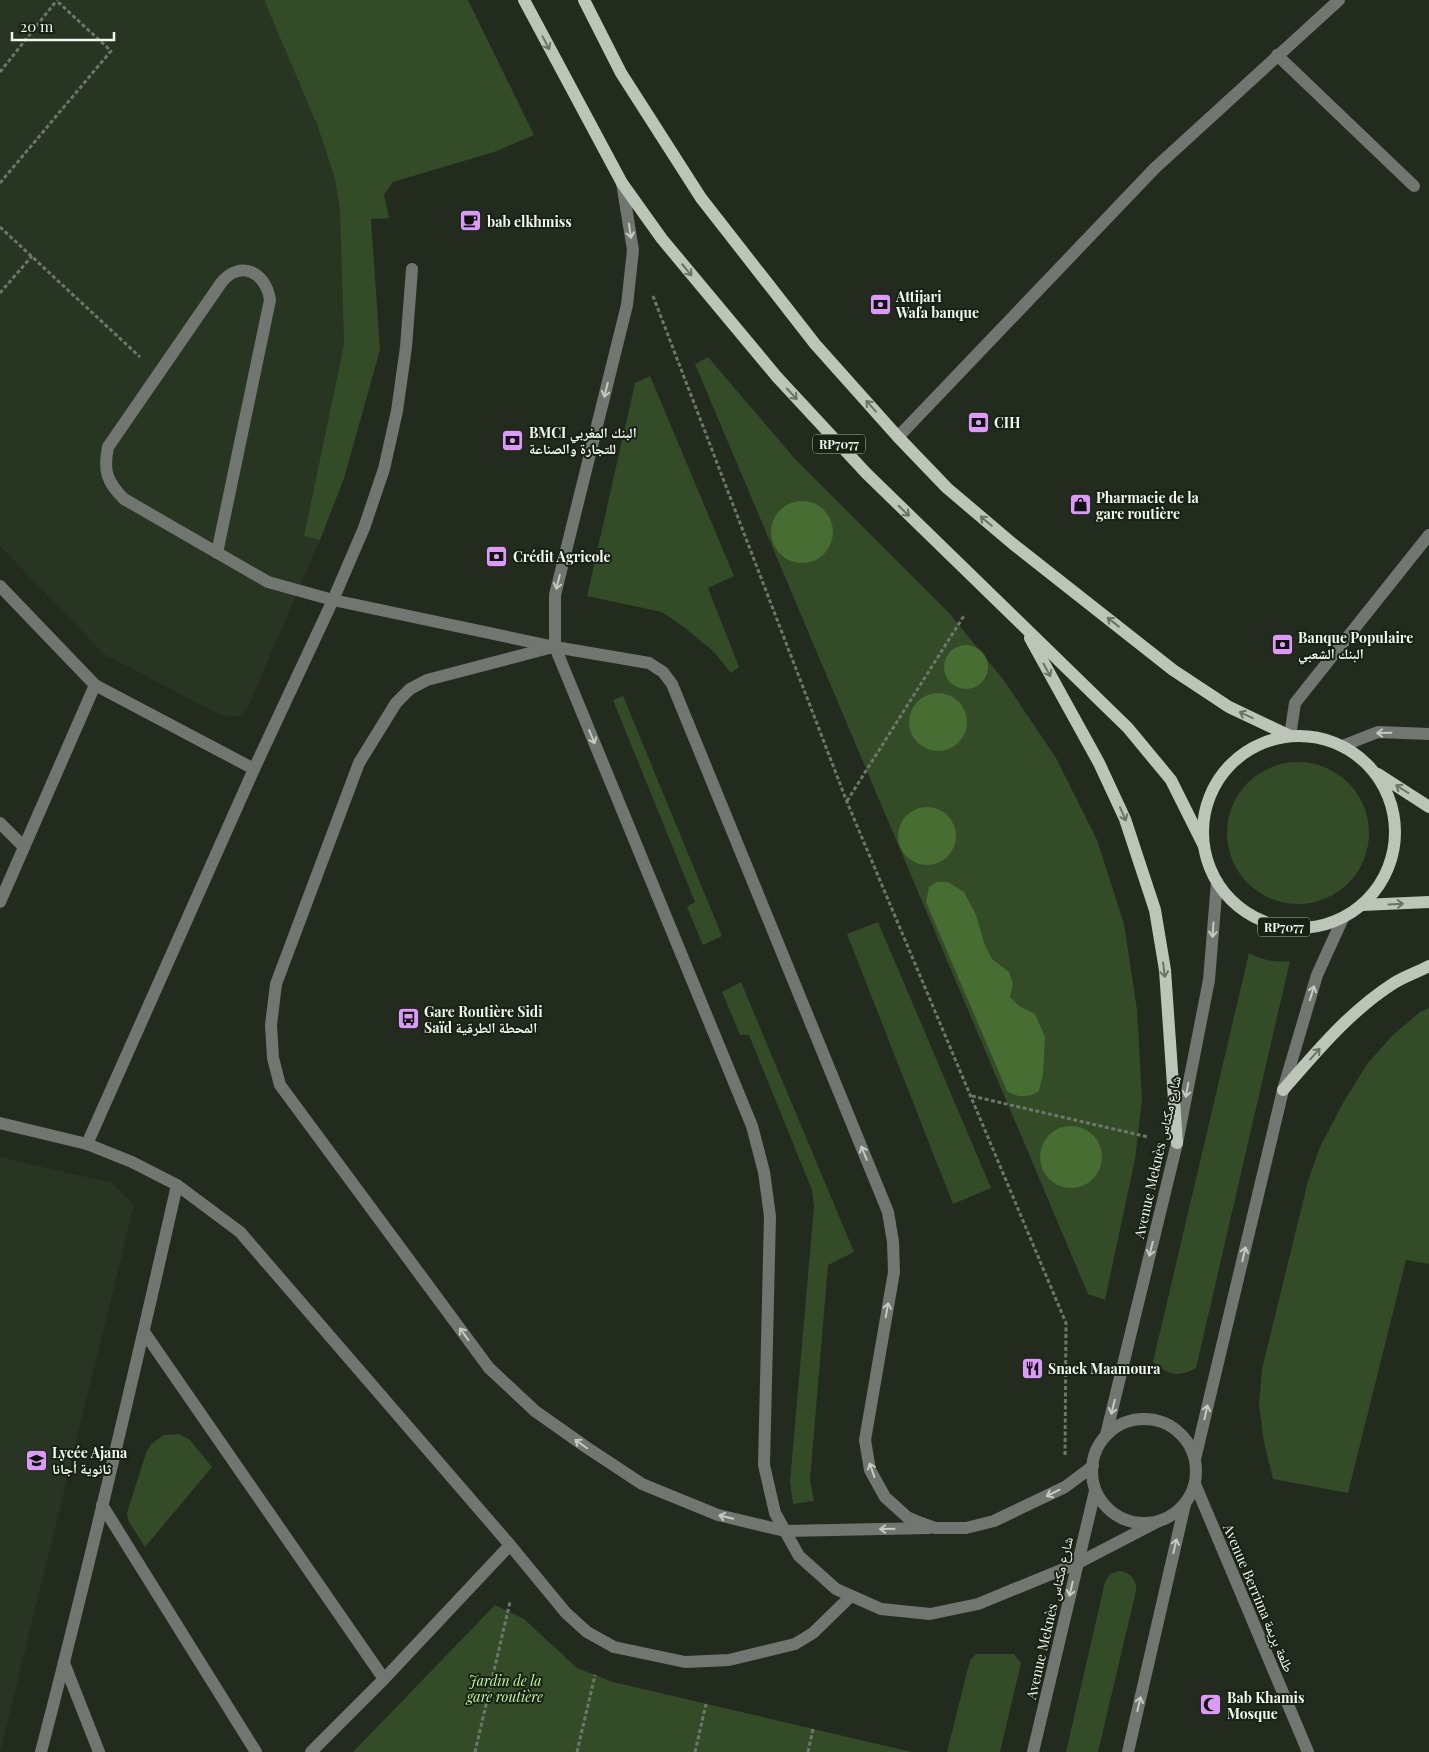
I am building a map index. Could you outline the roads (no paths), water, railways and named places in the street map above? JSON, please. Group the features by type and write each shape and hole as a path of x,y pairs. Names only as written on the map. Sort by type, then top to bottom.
{"main road":[{"name":"RP7077","path":"524,0 622,183 662,240 776,377 866,473 1128,728 1171,780 1204,846 1216,882 1240,908 1256,918 1280,927 1305,929 1325,926 1343,918 1373,895 1386,875 1392,860 1396,837 1394,811 1386,791 1375,772"},
{"name":"RP7077","path":"584,0 620,73 701,198 816,344 898,438 947,488 1013,544 1173,670 1229,707 1290,736"},
{"path":"1024,627 1099,763 1125,819 1154,910 1164,970 1177,1143"},
{"name":"RP7077","path":"1204,846 1204,822 1209,798 1223,773 1244,753 1269,740 1290,736 1326,739 1342,746 1360,757 1375,772 1429,806"},
{"path":"1362,905 1429,902"},
{"path":"1283,1090 1327,1040 1356,1012 1395,982 1429,966"}],"street":[{"path":"898,438 1155,168 1339,0"},
{"path":"1277,55 1414,186"},
{"path":"622,183 633,250 627,305 555,595 555,647 752,1126 762,1163 770,1216 764,1465 775,1513 800,1556 836,1589 881,1609 930,1614 978,1604 1078,1563 1168,1518 1185,1504"},
{"path":"87,1144 364,528 384,469 397,411 406,347 412,269"},
{"path":"217,553 270,300 266,284 261,278 248,271 240,270 226,277 108,447 105,461 107,476 114,489 124,499 217,553 268,582 333,600 555,647 648,663 663,672 672,684 888,1212 893,1242 894,1272 866,1440 870,1470 885,1497 907,1517 935,1528"},
{"path":"1290,736 1295,703 1429,535"},
{"path":"0,586 96,685 254,769"},
{"path":"555,647 427,680 410,689 396,703 359,763 276,984 271,1025 273,1058 280,1085 489,1368 535,1411 642,1484 718,1515 785,1531 966,1528 994,1521 1065,1487 1093,1466"},
{"path":"0,902 96,685"},
{"path":"1342,746 1378,732 1429,734"},
{"path":"0,823 24,847"},
{"name":"Avenue Meknès شارع مكناس","path":"1106,1435 1177,1143 1209,980 1216,882"},
{"path":"1128,1752 1185,1504 1195,1484 1195,1459 1283,1090 1317,976 1343,918"},
{"path":"0,1123 87,1144 132,1162 177,1186 240,1232 510,1545 566,1613 587,1632 614,1647 686,1662 729,1660 795,1644 813,1633 851,1596"},
{"path":"41,1752 144,1332 177,1186"},
{"path":"144,1332 384,1679"},
{"path":"1157,1522 1142,1523 1125,1520 1107,1508 1095,1491 1092,1479 1095,1453 1106,1435 1119,1425 1134,1420 1150,1419 1165,1423 1179,1432 1188,1444 1195,1459"},
{"name":"Avenue Berrima طلعة بريمة","path":"1195,1484 1308,1752"},
{"name":"Avenue Meknès شارع مكناس","path":"1033,1752 1095,1491"},
{"path":"102,1505 256,1752"},
{"path":"311,1752 384,1679 510,1545"},
{"path":"64,1663 99,1752"}],"place":[{"name":"bab elkhmiss","path":"471,221"},
{"name":"Attijari Wafa banque","path":"880,304"},
{"name":"CIH","path":"978,422"},
{"name":"BMCI البنك المغربي للتجارة والصناعة","path":"513,440"},
{"name":"Pharmacie de la gare routière","path":"1080,505"},
{"name":"Crédit Agricole","path":"497,556"},
{"name":"Banque Populaire البنك الشعبي","path":"1282,645"},
{"name":"Gare Routière Sidi Saïd المحطة الطرقية","path":"408,1019"},
{"name":"Snack Maamoura","path":"1032,1368"},
{"name":"Lycée Ajana ثانوية أجانا","path":"36,1460"},
{"name":"Bab Khamis Mosque","path":"1211,1705"}],"park label":[{"name":"Jardin de la gare routière","path":"505,1688"}]}
